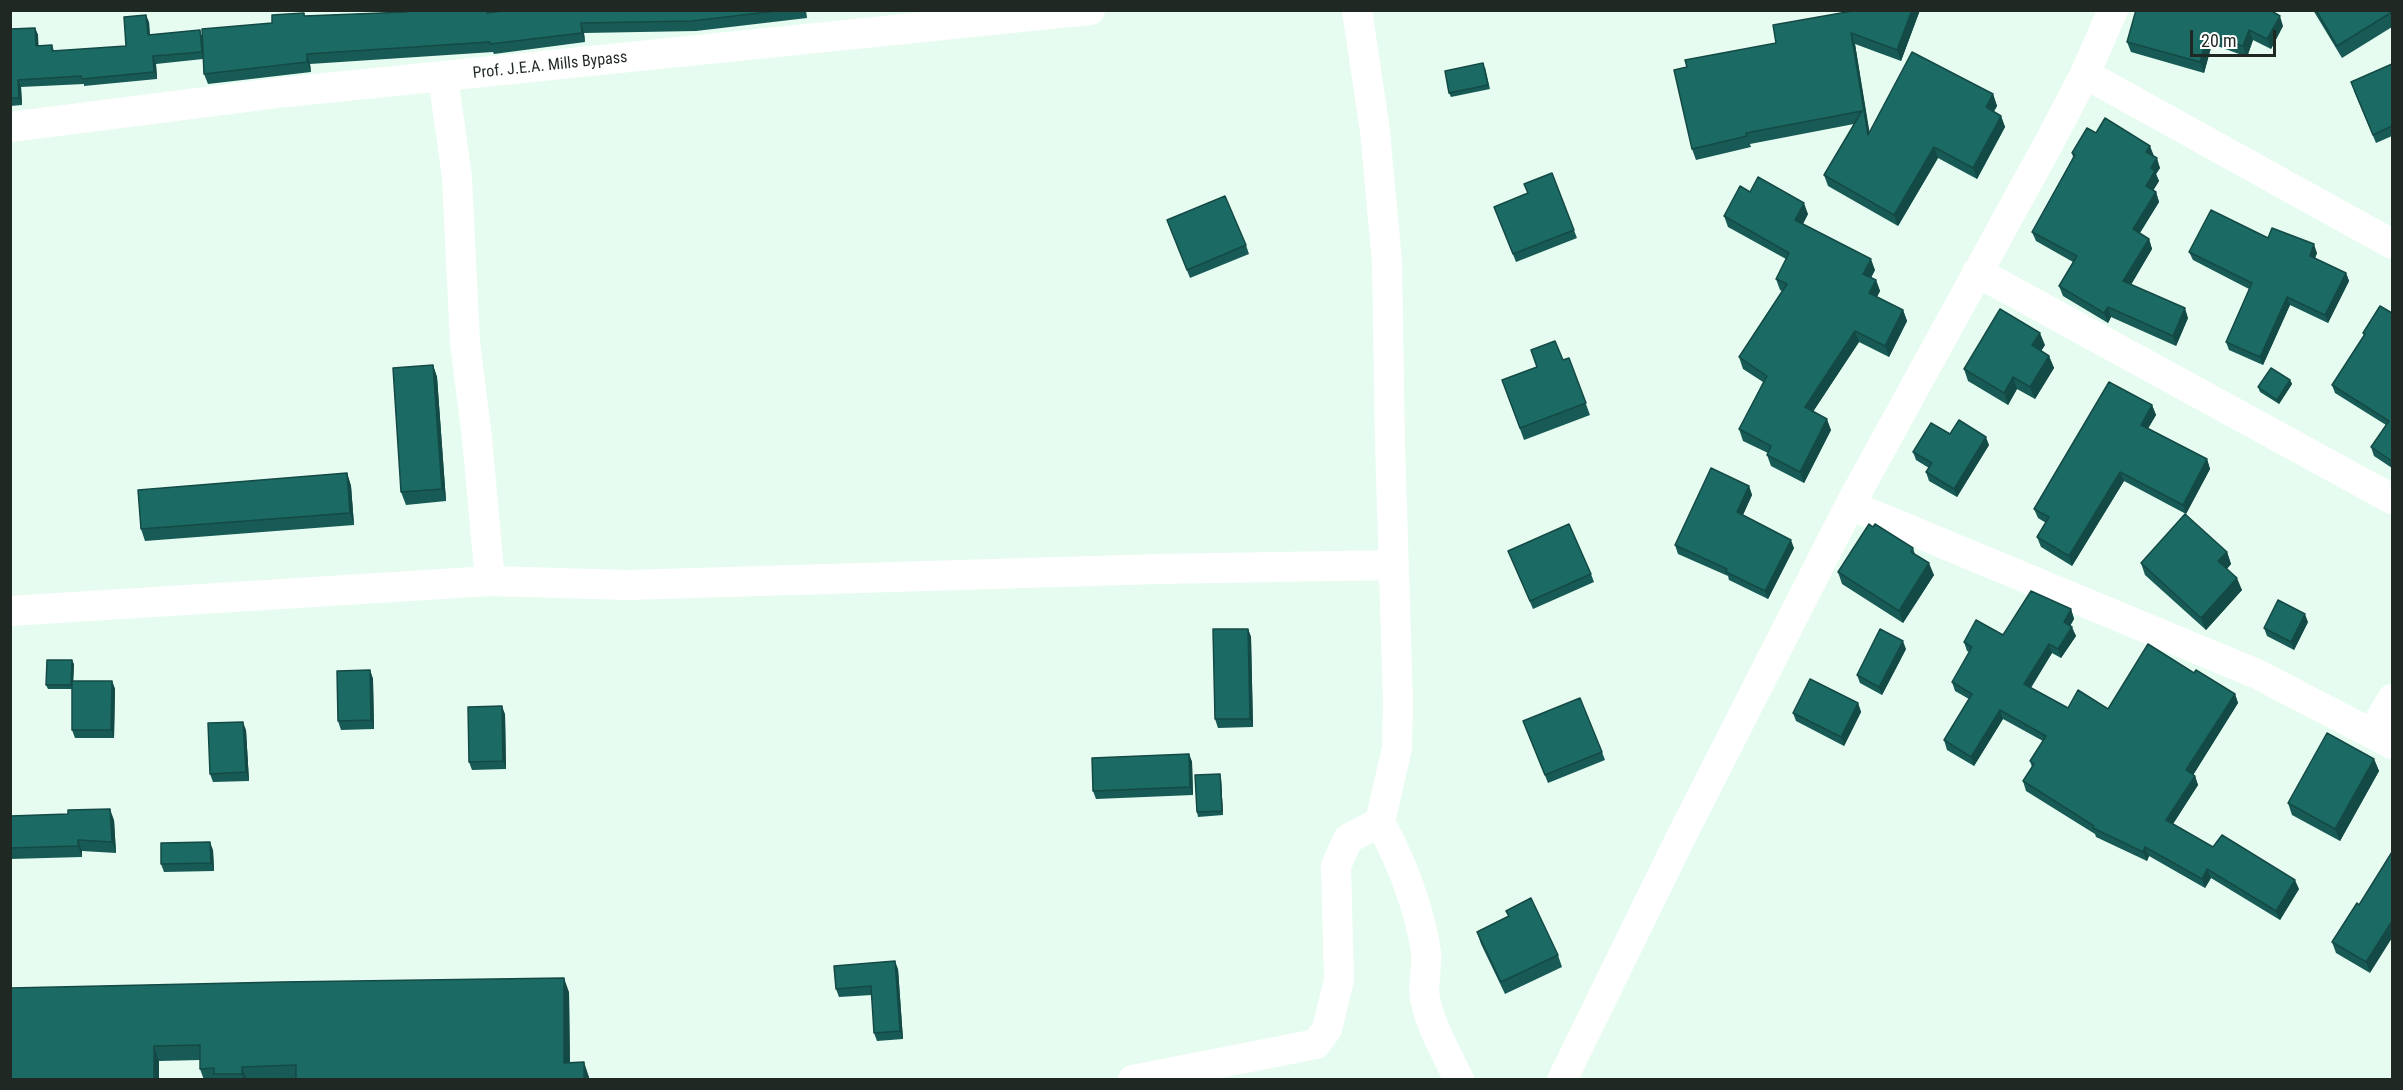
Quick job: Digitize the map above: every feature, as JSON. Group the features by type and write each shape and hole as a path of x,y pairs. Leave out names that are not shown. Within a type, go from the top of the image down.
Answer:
{"street":[{"name":"Prof. J.E.A. Mills Bypass","path":"10,127 277,93 1090,10"},
{"path":"1357,10 1375,131 1387,262 1398,703 1397,748 1380,822 1395,850 1414,898 1426,955 1425,997 1440,1041 1459,1080"},
{"path":"1562,1080 1674,851 1850,505 2085,74 2113,10"},
{"path":"2085,74 2392,244"},
{"path":"443,77 457,177 465,343 477,438 490,581"},
{"path":"1977,272 2392,499"},
{"path":"1850,505 2257,674 2383,738 2392,699"},
{"path":"10,611 490,581 628,585 1394,564"},
{"path":"1133,1080 1316,1044 1327,1029 1339,980 1336,866 1348,839 1380,822"}],"building":[{"path":"406,10 487,10 487,13 511,10 785,10 692,21 581,23 582,33 490,44 490,42 307,54 307,62 204,74 202,29 272,23 272,15 407,12"},
{"path":"1858,10 1912,10 1897,50 1851,33 1868,135 1912,52 1993,94 1986,107 2001,116 1973,168 1934,147 1894,215 1824,175 1862,111 1746,133 1747,136 1692,149 1674,70 1687,67 1685,60 1776,43 1773,25"},
{"path":"2136,10 2270,10 2280,16 2267,39 2249,30 2243,46 2208,34 2200,62 2127,42"},
{"path":"2316,10 2392,10 2392,12 2337,46"},
{"path":"146,15 148,35 200,30 202,52 153,56 154,72 82,79 81,76 18,80 19,98 10,98 10,29 35,28 36,46 52,45 52,51 126,46 124,17"},
{"path":"1483,63 1488,85 1449,93 1445,71"},
{"path":"2392,64 2392,126 2373,135 2351,82"},
{"path":"2105,118 2150,146 2146,152 2157,158 2151,168 2155,171 2146,186 2156,192 2133,229 2149,239 2123,281 2185,308 2173,336 2108,307 2104,313 2059,286 2077,256 2032,232 2075,155 2072,153 2087,128 2096,133"},
{"path":"1552,173 1574,230 1513,254 1494,207 1528,193 1524,184"},
{"path":"1758,177 1804,203 1795,220 1871,259 1863,274 1876,280 1869,293 1903,310 1885,346 1855,331 1805,407 1827,419 1800,472 1767,455 1771,446 1739,429 1767,376 1739,357 1787,284 1776,279 1789,253 1724,216 1740,186 1750,192"},
{"path":"1225,196 1246,245 1187,270 1167,220"},
{"path":"2211,210 2268,238 2272,228 2314,244 2310,256 2346,273 2325,315 2287,297 2260,357 2226,342 2252,283 2189,252"},
{"path":"2380,306 2392,313 2392,461 2371,447 2389,421 2332,385"},
{"path":"2000,309 2040,333 2032,345 2049,356 2030,387 2013,377 2004,393 1964,369"},
{"path":"1555,341 1563,360 1569,358 1586,403 1520,428 1502,380 1537,367 1531,350"},
{"path":"433,365 442,489 401,492 393,368"},
{"path":"2271,368 2290,380 2277,400 2258,387"},
{"path":"2109,382 2152,405 2141,425 2207,459 2183,505 2120,472 2069,556 2037,537 2049,517 2034,509"},
{"path":"1959,420 1986,437 1954,489 1926,472 1932,463 1913,452 1931,423 1950,434"},
{"path":"1711,468 1749,486 1737,512 1791,540 1765,591 1726,572 1727,569 1675,545"},
{"path":"347,473 350,513 141,529 138,490"},
{"path":"2185,514 2227,552 2218,561 2237,578 2201,618 2141,563"},
{"path":"1569,524 1591,574 1530,601 1508,551"},
{"path":"1869,524 1873,527 1875,524 1913,548 1911,552 1929,563 1899,611 1838,572"},
{"path":"2031,591 2071,609 2064,622 2072,627 2058,649 2049,644 2024,684 2068,708 2078,690 2108,709 2148,644 2194,673 2196,670 2235,694 2186,770 2195,776 2166,820 2213,847 2222,835 2295,880 2276,911 2207,869 2202,879 2145,847 2143,852 2093,828 2094,826 2023,781 2034,764 2030,761 2046,736 2000,710 1971,757 1944,740 1972,694 1952,682 1972,647 1964,642 1976,620 2003,635"},
{"path":"2278,600 2305,614 2291,642 2264,628"},
{"path":"1213,629 1248,629 1250,719 1215,719"},
{"path":"1880,629 1903,641 1879,687 1857,675"},
{"path":"47,660 72,660 71,685 46,685"},
{"path":"370,670 371,720 338,721 337,671"},
{"path":"1810,679 1858,703 1841,737 1793,713"},
{"path":"72,681 112,681 111,730 72,730"},
{"path":"1580,698 1602,752 1545,775 1523,721"},
{"path":"502,706 503,761 469,762 468,707"},
{"path":"243,722 246,772 210,774 208,723"},
{"path":"2327,733 2374,759 2335,829 2288,803"},
{"path":"1189,754 1190,787 1093,791 1092,758"},
{"path":"1220,774 1222,811 1197,812 1195,775"},
{"path":"110,809 112,842 78,840 78,846 10,848 10,816 68,814 68,810"},
{"path":"210,842 211,863 161,864 161,843"},
{"path":"2392,852 2392,921 2366,962 2332,942 2357,903 2359,905"},
{"path":"1531,898 1558,955 1501,982 1477,932 1509,916 1506,911"},
{"path":"895,961 900,1031 874,1033 871,986 836,989 834,966"},
{"path":"564,978 564,1063 584,1062 584,1080 296,1080 296,1065 242,1067 242,1074 214,1074 214,1068 200,1069 200,1045 154,1046 154,1080 10,1080 10,988"}]}
